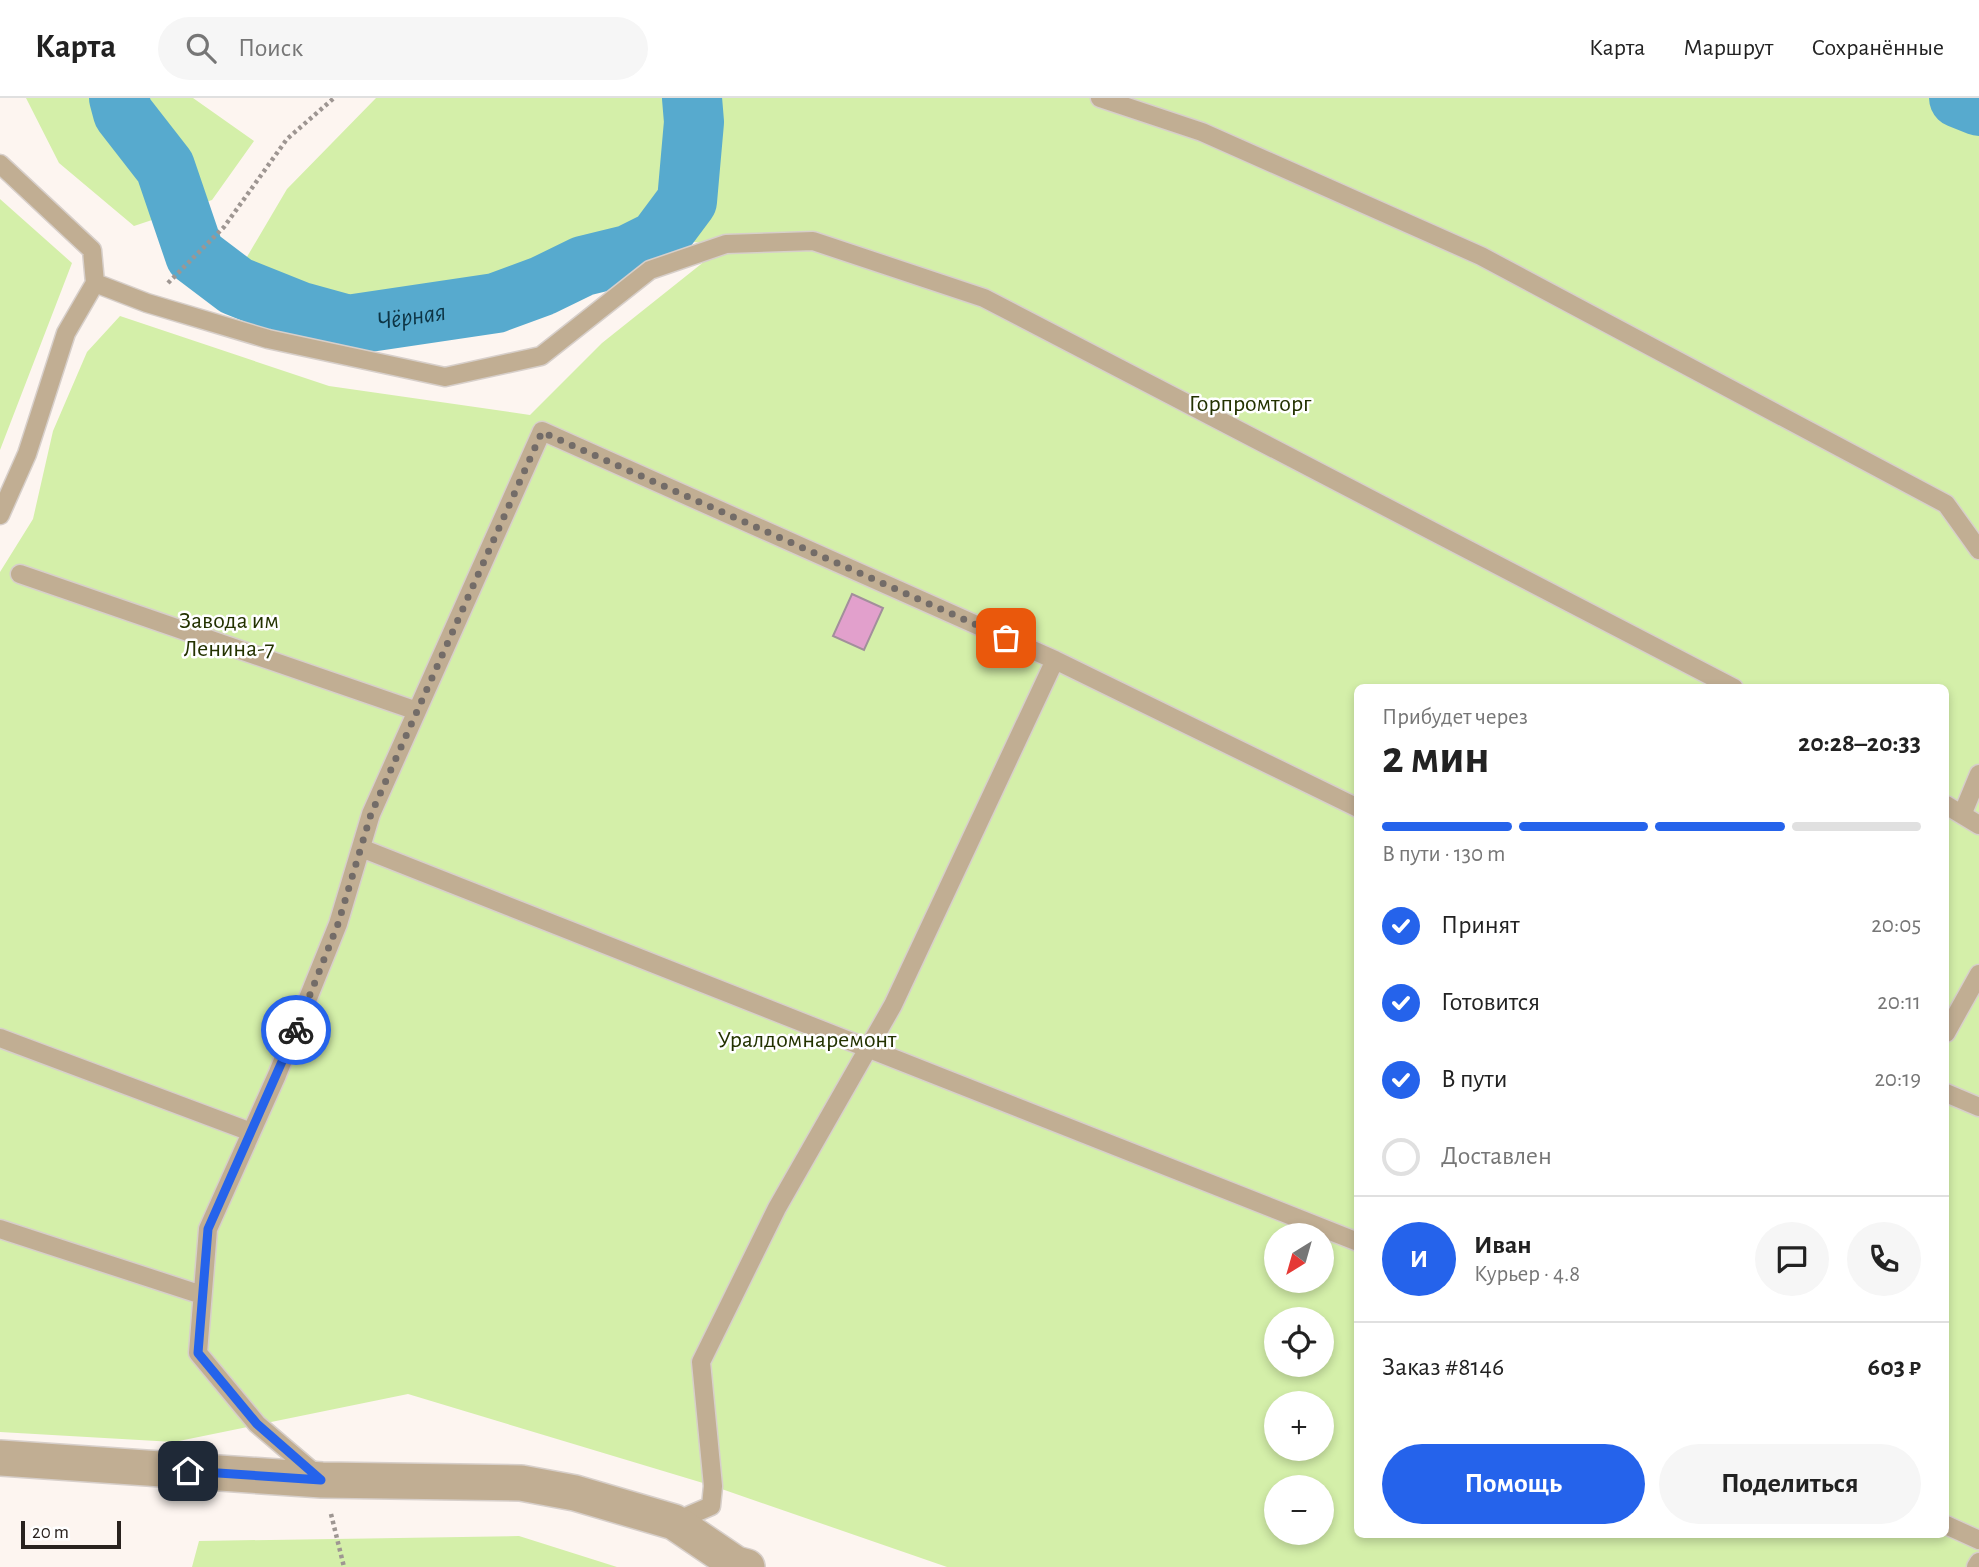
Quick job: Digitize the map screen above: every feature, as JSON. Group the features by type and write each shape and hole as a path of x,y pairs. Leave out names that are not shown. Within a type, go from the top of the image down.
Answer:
{"street":[{"path":"0,1458 321,1480 521,1483 575,1493 674,1522 736,1564 747,1567"}],"lane":[{"path":"1100,98 1202,132 1481,256 1946,504 1979,550"},
{"path":"0,164 92,250 95,283 66,333 27,454 0,515"},
{"path":"95,283 147,303 268,339 445,377 541,356 650,270 726,244 813,241 984,298 1726,684"},
{"path":"321,1480 257,1424 198,1353 208,1229 278,1075 338,924 371,814 542,432 1055,660 1354,806"},
{"path":"20,574 417,711"},
{"path":"674,1522 711,1506 713,1486 701,1362 778,1208 892,1005 1055,660"},
{"path":"1962,815 1979,774"},
{"path":"1949,807 1979,825"},
{"path":"360,848 1354,1240"},
{"path":"1949,1028 1979,974"},
{"path":"0,1038 251,1132"},
{"path":"1949,1094 1979,1107"},
{"path":"0,1229 202,1295"},
{"path":"1949,1526 1979,1540"},
{"path":"1976,1567 1979,1562"}],"path":[{"path":"147,303 224,227 287,139 334,98"},
{"path":"321,1480 344,1567"}],"green space":[{"path":"26,98 193,98 254,141 212,200 134,226 59,163"},
{"path":"376,98 1979,98 1979,1567 947,1567 713,1486 408,1394 174,1442 0,1432 0,572 33,519 53,431 87,352 120,316 329,386 530,415 602,343 725,245 628,236 544,278 444,314 349,305 231,284 287,189"},
{"path":"0,199 72,263 0,450"},
{"path":"519,1536 617,1567 192,1567 199,1541"}],"building":[{"path":"852,594 883,608 864,650 833,636"}],"waterway":[{"name":"Чёрная","path":"119,98 123,113 165,167 195,255 236,286 301,312 348,325 496,303 542,286 583,266 628,255 658,240 687,201 694,122 692,98"},
{"name":"Чёрная","path":"1959,98 1979,106"}],"way so far":[{"path":"296,1030 338,924 371,814 542,432 1006,638"}],"route":[{"path":"188,1471 321,1480 257,1424 198,1353 208,1229 296,1030"}],"park label":[{"name":"Горпромторг","path":"1250,403"},
{"name":"Завода им Ленина-7","path":"229,634"},
{"name":"Уралдомнаремонт","path":"807,1039"}]}
